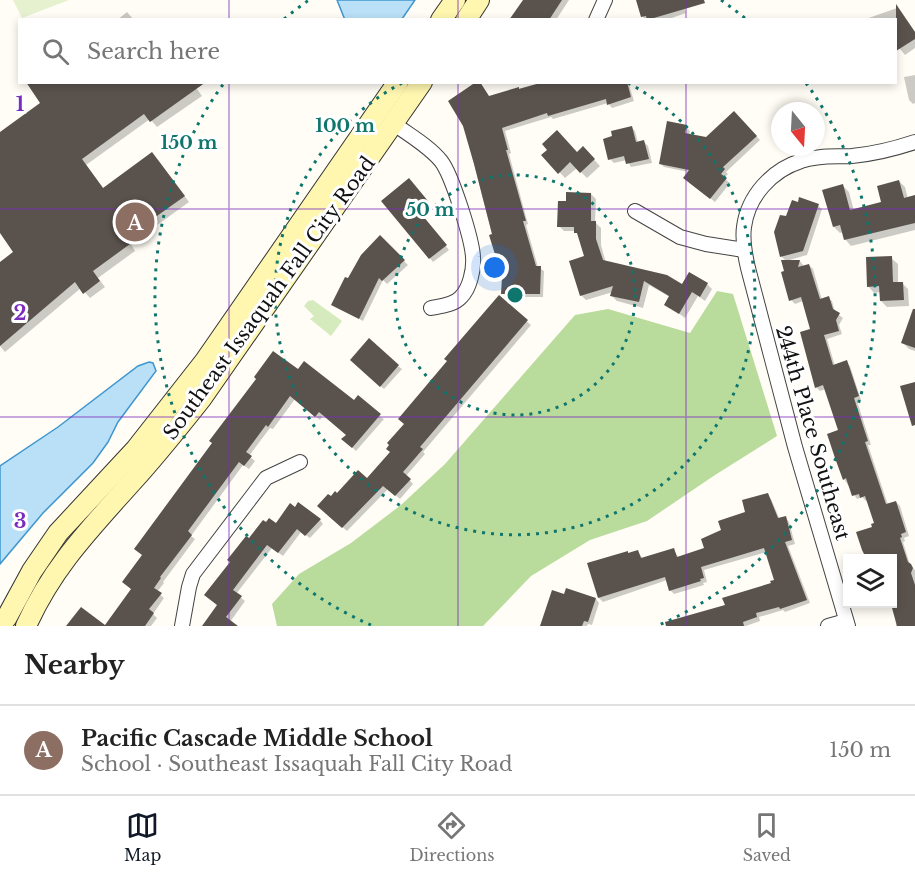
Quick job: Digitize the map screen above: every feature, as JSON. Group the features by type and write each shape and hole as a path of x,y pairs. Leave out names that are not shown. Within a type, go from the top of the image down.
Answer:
{"street":[{"path":"442,18 455,0"},
{"path":"467,18 479,0"},
{"path":"597,18 605,0"},
{"name":"Southeast Issaquah Fall City Road","path":"0,626 53,540 136,449 205,361 397,84"},
{"name":"Southeast Issaquah Fall City Road","path":"27,626 51,580 76,544 167,442 201,399 421,84"},
{"path":"393,123 443,163 456,191 473,254 471,275 462,296 451,304 431,308"},
{"name":"244th Place Southeast","path":"847,623 795,447 744,250 744,228 748,209 763,187 783,168 802,160 891,150 915,142"},
{"path":"635,212 680,237 744,250"},
{"path":"182,626 193,574 266,478 300,462"},
{"path":"828,626 847,623"}],"green space":[{"path":"13,0 69,0 22,18"},
{"path":"717,291 733,294 777,436 647,521 590,540 531,576 483,626 277,626 272,604 299,574 351,543 401,505 445,464 575,315 608,309 690,333"},
{"path":"313,300 342,321 331,336 310,319 314,316 304,306 308,301"}],"water":[{"path":"337,0 415,0 403,18 344,18"},
{"path":"153,363 156,371 118,422 108,442 93,463 43,513 0,564 0,466 58,427 138,366"}],"building":[{"path":"523,0 562,0 550,18 510,18"},
{"path":"636,0 704,0 705,3 654,18 641,17"},
{"path":"896,4 915,32 915,39 897,50 897,18"},
{"path":"27,84 203,84 150,122 144,114 82,159 103,188 152,152 185,196 126,238 130,244 93,271 100,281 83,294 75,282 0,346 0,262 13,252 0,233 0,132 40,103"},
{"path":"473,84 481,84 489,96 537,84 628,84 631,97 607,105 606,99 548,116 547,113 502,128 526,221 523,221 536,266 541,266 540,294 501,294 502,277 489,235 492,234 474,164 463,126 448,101"},
{"path":"734,111 757,136 723,167 725,169 721,174 727,178 710,199 683,178 689,170 659,164 667,121 687,125 685,133 706,137"},
{"path":"632,126 636,142 644,140 649,159 626,164 624,156 608,160 603,139 612,136 611,131"},
{"path":"557,130 577,152 583,146 595,159 580,173 570,162 558,174 541,155 547,150 542,144"},
{"path":"409,178 428,201 418,210 447,245 429,259 381,201"},
{"path":"899,180 904,198 915,195 915,223 844,240 840,225 833,227 822,190 843,184 850,210 881,202 877,186"},
{"path":"566,192 591,193 591,221 596,221 596,239 603,260 667,275 682,284 689,272 708,283 700,297 692,292 679,314 664,305 669,296 644,281 639,302 610,296 613,286 580,296 569,261 584,256 577,233 574,233 574,227 557,227 558,201 566,201"},
{"path":"799,197 819,204 803,251 780,257 774,232 780,215 786,216 792,200 798,202"},
{"path":"380,235 405,260 382,281 379,278 359,319 331,305 345,277 348,278 361,255"},
{"path":"892,256 893,282 903,282 904,300 880,301 879,286 867,287 866,257"},
{"path":"781,260 800,260 798,267 809,264 820,299 829,296 833,309 840,313 836,320 839,331 824,335 833,365 847,360 859,396 854,398 868,441 865,442 886,504 896,501 906,532 901,534 900,538 908,562 913,568 911,573 915,585 915,626 897,626 892,608 897,608 897,554 864,554 862,550 856,532 872,527 871,524 874,523 865,496 860,498 859,494 852,496 846,478 843,480 835,458 827,434 838,430 823,385 815,388 800,332 810,329 801,297 789,301 781,272 784,271"},
{"path":"499,295 528,320 420,447 423,449 403,472 411,479 395,496 383,486 342,528 317,506 328,494 331,496 335,491 337,493 358,470 367,478 390,452 386,449 389,445 387,443 404,424 398,419 447,361 444,359"},
{"path":"913,309 915,309 915,348 901,343"},
{"path":"369,338 399,365 380,387 350,360"},
{"path":"273,351 298,369 304,361 354,400 358,395 381,414 352,448 341,439 346,435 319,412 315,417 290,396 268,427 266,425 246,452 252,456 244,466 239,462 188,531 192,535 154,588 162,593 149,609 154,613 145,626 66,626 81,607 105,625 131,589 122,582 142,555 134,549 212,443 209,441 256,379 254,377"},
{"path":"915,382 915,425 912,426 900,386"},
{"path":"768,493 778,518 786,516 792,540 785,542 807,600 780,609 779,607 756,613 757,617 743,622 744,626 666,626 665,622 725,605 722,598 771,583 770,581 774,580 764,548 701,567 704,578 700,579 701,581 669,591 665,577 598,598 587,563 628,551 628,553 638,550 641,558 674,548 677,557 704,548 701,539 721,530 718,521 745,512 742,500"},
{"path":"298,502 321,519 305,536 297,529 278,553 267,545 233,590 242,596 226,617 238,626 202,626 217,605 204,595 230,562 227,560 246,536 249,538 263,520 266,522 269,518 276,523 290,503 295,507"},
{"path":"566,588 596,598 588,622 584,621 582,626 540,626 552,590 564,594"}],"place":[{"name":"Pacific Cascade Middle School","path":"135,222"}]}
